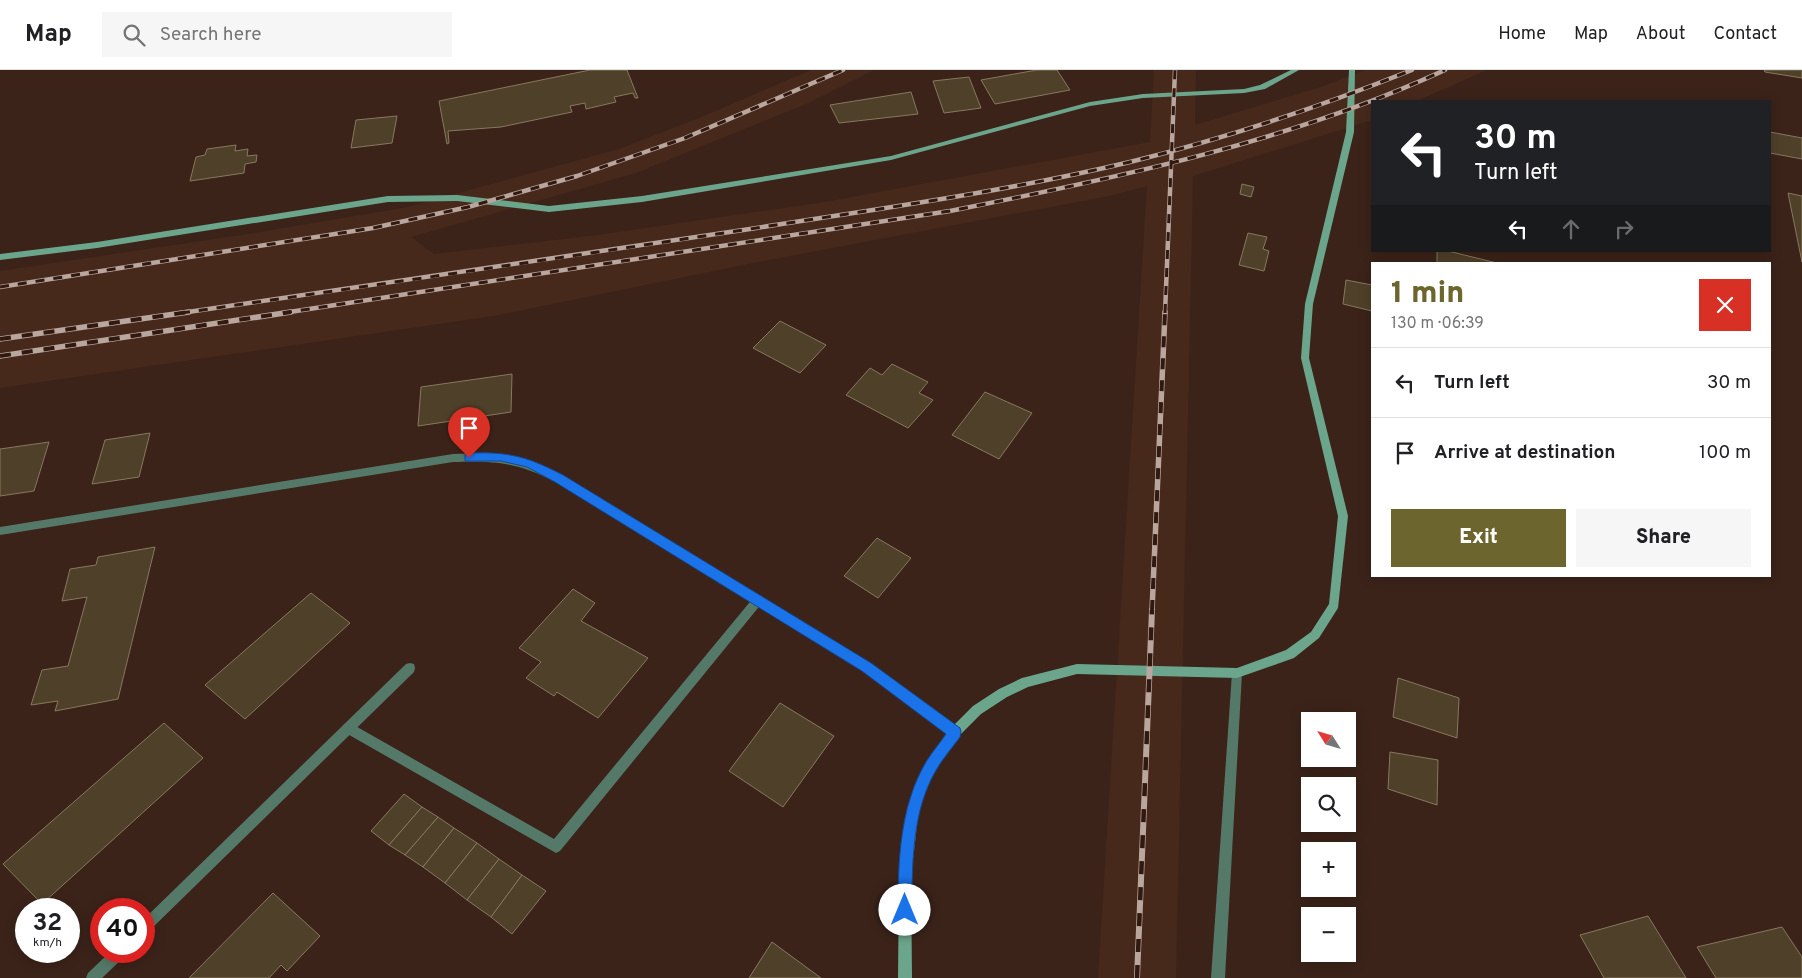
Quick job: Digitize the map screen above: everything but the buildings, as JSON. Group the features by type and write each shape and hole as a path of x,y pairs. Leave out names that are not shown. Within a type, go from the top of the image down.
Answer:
{"main road":[{"path":"0,257 97,245 388,199 457,198 549,209 642,199 891,158 1090,104 1143,96 1244,91 1262,87 1296,70"},
{"path":"905,978 905,876 913,808 930,768 955,732 977,710 1003,693 1026,682 1078,669 1237,673 1290,654 1315,636 1334,605 1343,516 1305,358 1309,304 1350,132 1352,70"}],"street":[{"path":"0,531 453,458 501,457 529,463 559,479 866,667 955,732"},
{"path":"348,728 556,847 758,600"},
{"path":"155,917 410,668"},
{"path":"1218,978 1237,673"},
{"path":"93,978 108,963"}],"shaded area":[{"path":"811,70 874,70 806,104 636,173 411,237 434,254 598,235 825,202 1150,142 1154,70 1196,70 1195,125 1324,86 1365,70 1487,70 1419,100 1371,100 1371,120 1193,176 1176,978 1098,978 1147,186 1109,196 763,261 493,316 0,388 0,271 248,234 408,207 619,149 699,118"}],"railway":[{"path":"0,287 373,228 468,207 577,176 685,138 843,70"},
{"path":"1172,151 1175,70"},
{"path":"1172,151 1308,109 1412,70"},
{"path":"1373,100 1445,70"},
{"path":"1171,163 1264,138 1371,101"},
{"path":"181,313 465,272 940,199 1083,173 1172,151"},
{"path":"1171,163 1172,151"},
{"path":"283,313 950,211 1171,163"},
{"path":"1165,313 1171,163"},
{"path":"0,339 189,312"},
{"path":"0,356 291,312"},
{"path":"1152,611 1165,312"},
{"path":"1137,978 1152,610"}],"route":[{"path":"469,458 501,457 529,463 559,479 866,667 955,732 930,768 913,808 905,876 905,910"}]}
